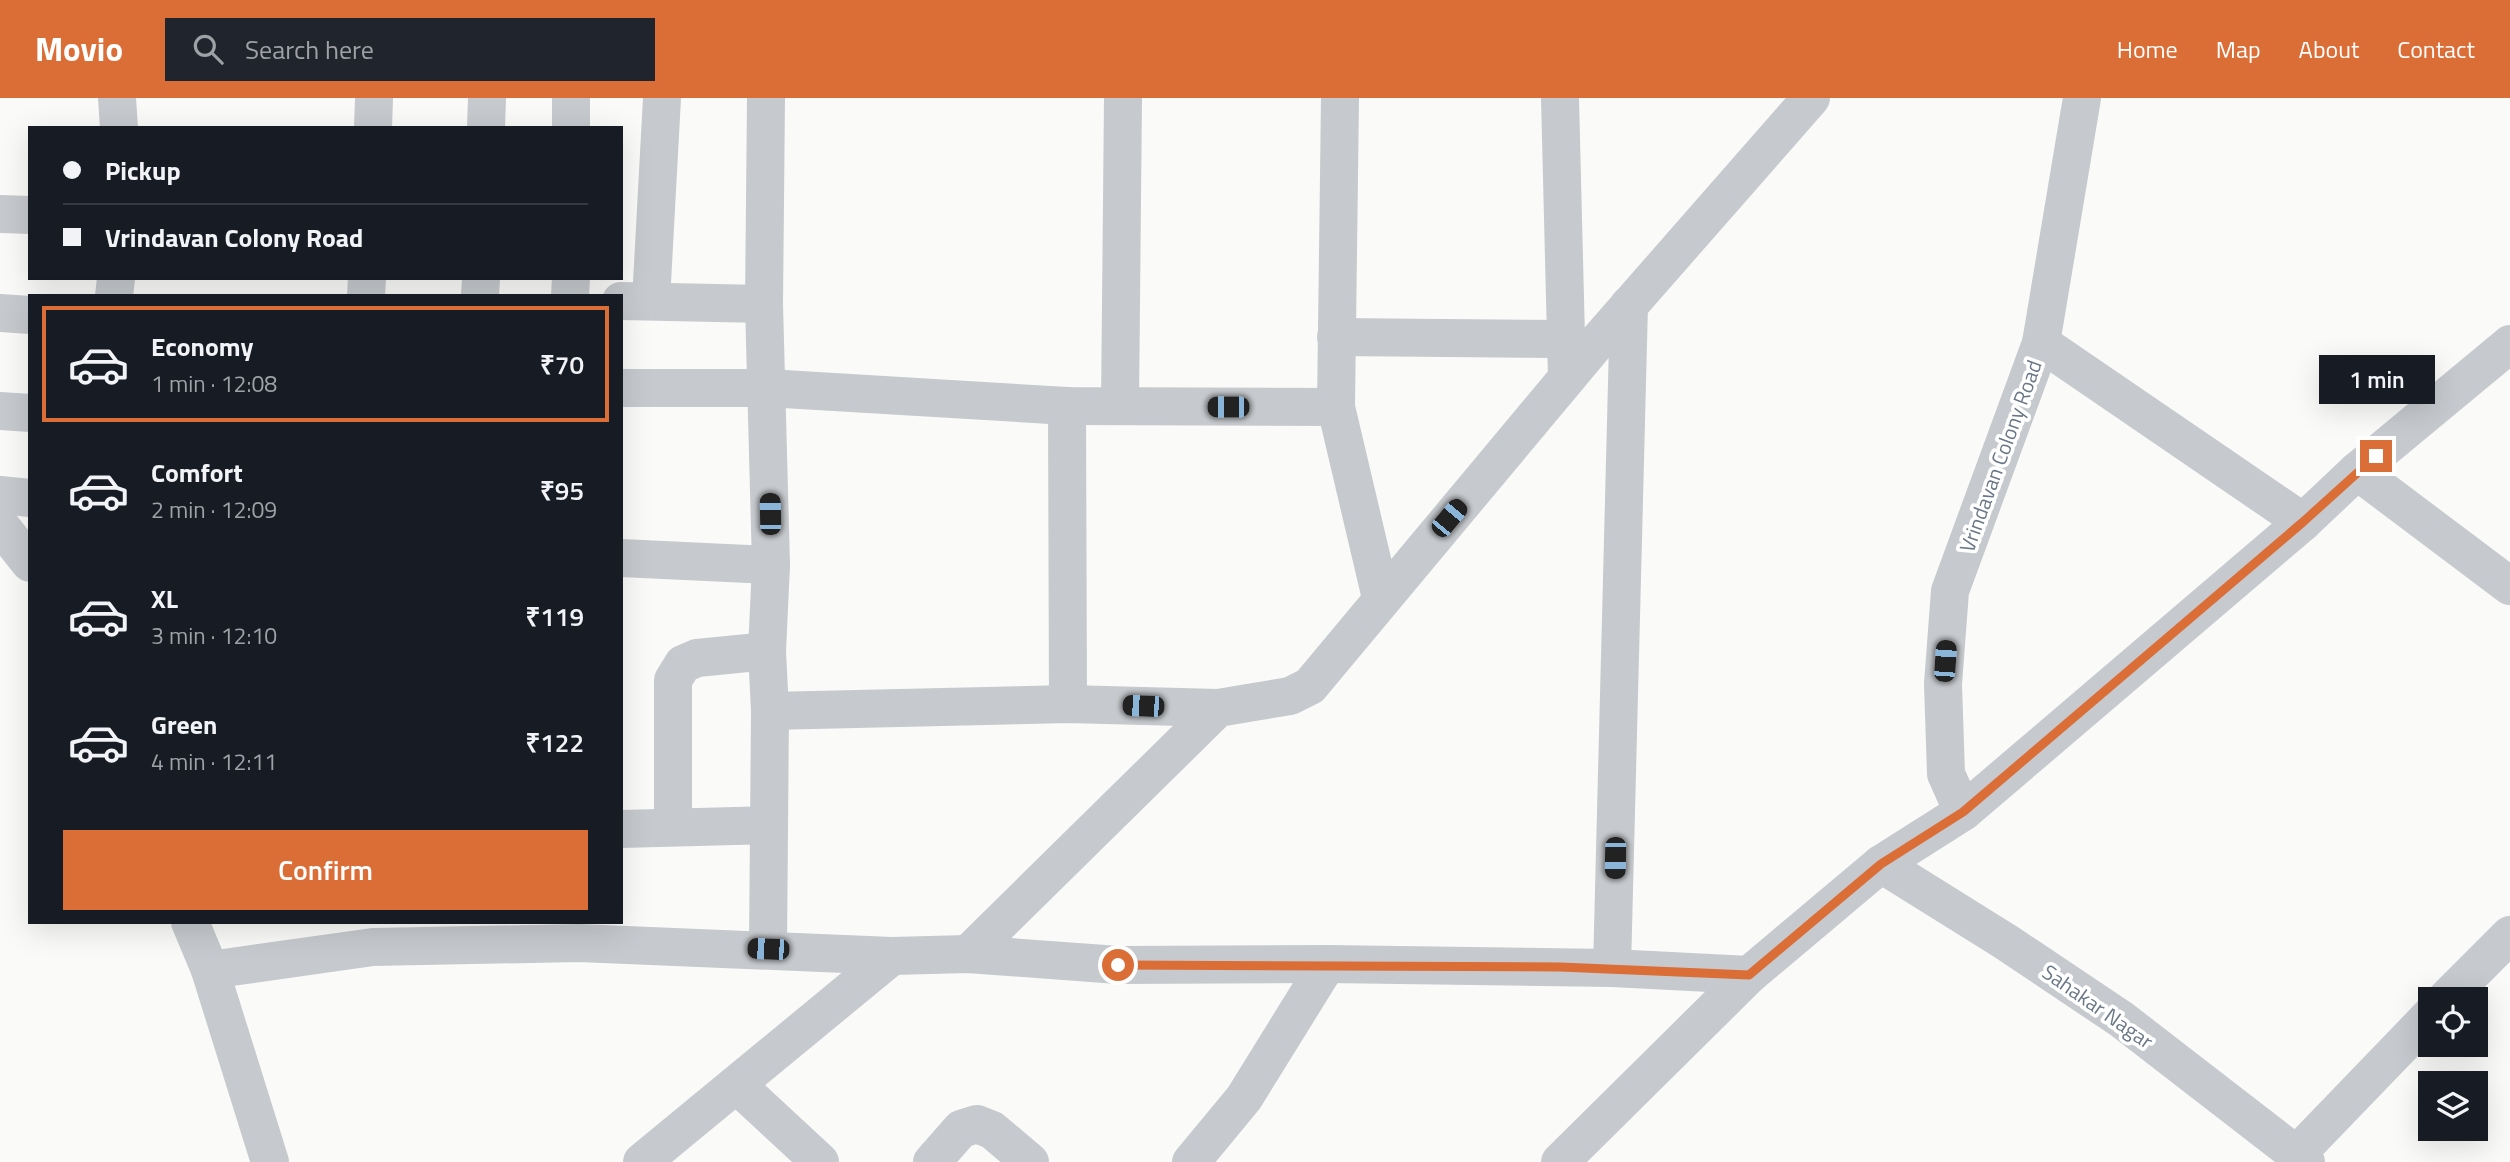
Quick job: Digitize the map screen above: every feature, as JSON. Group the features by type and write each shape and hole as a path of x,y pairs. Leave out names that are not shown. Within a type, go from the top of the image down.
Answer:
{"street":[{"path":"117,98 119,126"},
{"path":"373,126 374,98"},
{"path":"486,126 487,98"},
{"path":"571,98 571,126"},
{"path":"662,98 636,301 764,304"},
{"path":"766,98 764,304 771,565 767,651 770,711 768,949"},
{"path":"1120,406 1123,98"},
{"path":"1340,98 1336,407 1381,598"},
{"path":"1560,98 1567,378"},
{"path":"770,711 1068,704 1218,708 1290,696 1310,686 1629,305 1811,98"},
{"name":"Vrindavan Colony Road","path":"1963,812 1946,774 1943,684 1950,591 2041,343 2082,98"},
{"path":"0,214 28,215"},
{"path":"1612,968 1629,305"},
{"path":"0,313 28,315"},
{"path":"1336,337 1566,339"},
{"path":"2041,343 2303,522"},
{"path":"1560,1162 1749,975 1881,864 1963,812 2303,522 2357,471 2510,344"},
{"path":"623,388 767,388 1067,406 1336,407"},
{"path":"1067,406 1068,704"},
{"path":"0,411 28,413"},
{"path":"2357,471 2510,586"},
{"path":"0,495 28,498"},
{"path":"0,525 28,561"},
{"path":"623,558 771,565"},
{"path":"673,827 674,680 683,664 697,658 767,651"},
{"path":"968,954 1218,708"},
{"path":"623,829 769,825"},
{"name":"Sahakar Nagar","path":"1881,864 2006,942 2121,1019 2301,1158"},
{"path":"191,924 210,970 270,1162"},
{"path":"210,970 372,935 580,932 768,949 892,956 968,954 1118,965 1327,964 1612,968 1749,975"},
{"path":"2458,987 2510,934"},
{"path":"642,1162 738,1086 892,956"},
{"path":"1191,1162 1244,1098 1327,964"},
{"path":"2301,1158 2418,1030"},
{"path":"738,1086 820,1162"},
{"path":"932,1162 961,1129 977,1124 992,1130 1030,1162"}],"route":[{"path":"1118,965 1560,967 1749,975 1881,864 1963,812 2303,522 2376,456"}]}
